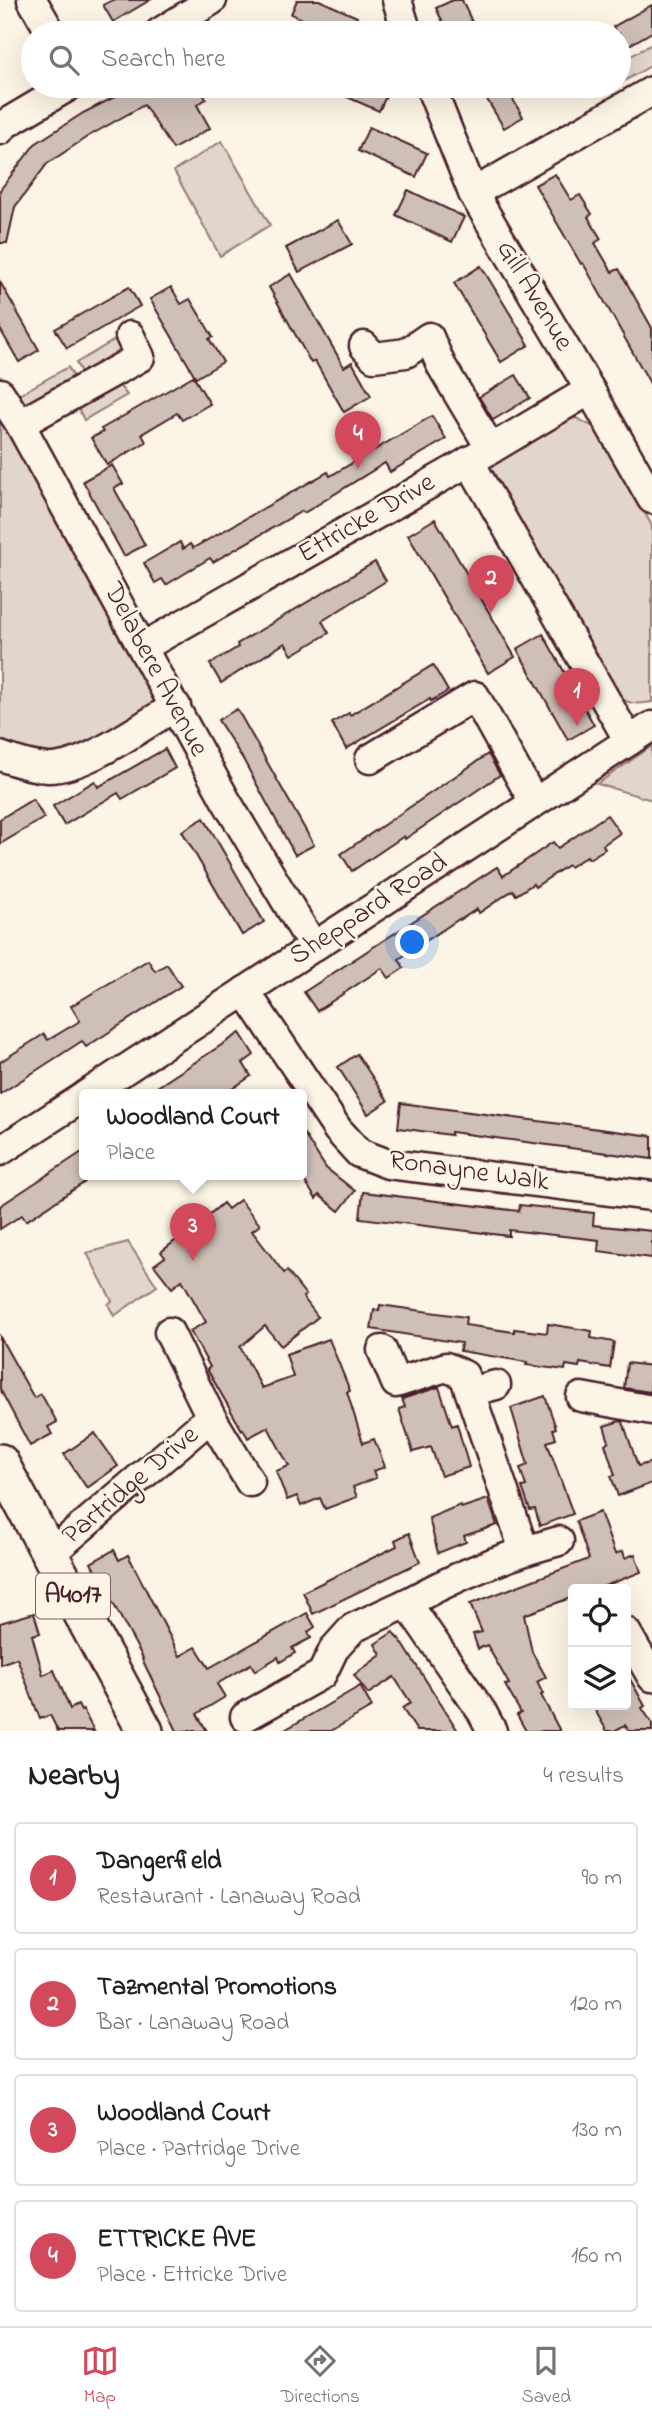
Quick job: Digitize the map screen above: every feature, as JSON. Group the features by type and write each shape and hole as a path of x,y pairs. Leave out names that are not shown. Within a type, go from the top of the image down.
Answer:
{"main road":[{"name":"A4017","path":"0,1461 145,1731"}],"street":[{"path":"32,0 44,21"},
{"path":"178,21 212,0"},
{"path":"397,0 403,21"},
{"path":"472,192 652,91"},
{"path":"0,130 5,124 49,98"},
{"name":"Gill Avenue","path":"435,98 472,192 652,499"},
{"path":"364,346 374,357 406,352 429,337 480,455 640,734"},
{"path":"20,424 141,355"},
{"name":"Ettricke Drive","path":"143,646 590,390"},
{"name":"Delabere Avenue","path":"0,393 20,424 225,799 313,946"},
{"path":"370,759 475,696 534,802"},
{"path":"0,757 23,765 51,768 75,764 176,706"},
{"name":"Sheppard Road","path":"94,1089 640,734"},
{"name":"Ronayne Walk","path":"245,991 338,1130 359,1153 388,1164 652,1196"},
{"name":"Sheppard Road","path":"0,1151 79,1099"},
{"name":"Partridge Drive","path":"169,1332 211,1417 250,1482"},
{"path":"382,1350 396,1383 446,1367 464,1375 483,1389 524,1550"},
{"path":"581,1396 652,1410"},
{"name":"Partridge Drive","path":"50,1554 211,1417"},
{"path":"255,1704 321,1674 338,1643 353,1628 449,1580 524,1550 559,1541"},
{"path":"407,1602 492,1731"},
{"path":"631,1641 652,1677"}],"shaded area":[{"path":"652,44 652,65 631,77 631,56"},
{"path":"222,141 270,225 220,256 174,171"},
{"path":"123,335 129,346 85,379 76,363"},
{"path":"68,367 76,381 32,407 22,405 17,396"},
{"path":"118,384 127,395 84,420 75,402"},
{"path":"0,408 158,694 156,705 72,755 46,760 0,746"},
{"path":"576,418 594,427 604,439 652,526 652,702 632,703 615,694 487,469 496,454 562,420"},
{"path":"652,746 652,800 597,784"},
{"path":"128,1242 157,1286 114,1316 108,1304 112,1301 87,1253"}],"building":[{"path":"113,0 150,0 115,21 103,5"},
{"path":"297,0 319,0 357,17 355,21 307,21 291,14"},
{"path":"453,0 462,0 472,21 442,21 436,8"},
{"path":"652,5 652,32 631,44 631,21 624,21"},
{"path":"112,98 205,98 197,105 210,128 173,149 144,105 87,137 47,164 15,207 7,243 0,243 0,190 35,144 83,113"},
{"path":"349,98 385,98 379,111"},
{"path":"486,98 512,98 523,117 504,128"},
{"path":"369,127 427,153 416,177 358,151"},
{"path":"555,174 571,200 580,195 592,214 588,217 601,239 595,243 612,272 619,269 652,328 652,387 583,263 581,264 535,185"},
{"path":"408,190 464,217 452,242 396,215"},
{"path":"338,220 352,244 299,272 286,248"},
{"path":"481,266 529,345 501,362 454,283"},
{"path":"291,274 344,367 352,362 371,396 344,412 315,361 311,363 269,287"},
{"path":"0,282 39,350 19,362 0,329"},
{"path":"129,287 140,306 67,348 55,329"},
{"path":"171,287 181,304 190,299 213,337 209,339 223,362 196,378 150,299"},
{"path":"516,375 530,398 493,420 479,397"},
{"path":"193,376 210,404 182,420 177,413 142,434 146,442 107,465 91,438 103,432 101,429"},
{"path":"432,416 446,439 390,472 385,463 304,513 302,511 213,562 210,558 166,585 162,579 155,583 144,563 180,542 183,549 190,544 193,548 328,472 330,476"},
{"path":"112,465 123,484 114,488 145,545 124,556 83,481"},
{"path":"435,519 515,657 488,673 408,535"},
{"path":"375,562 386,581 322,621 329,633 292,655 285,643 221,683 210,664 238,647 237,644"},
{"path":"543,634 594,725 568,740 517,649"},
{"path":"433,665 448,691 346,749 332,723"},
{"path":"237,709 314,845 295,855 243,759 218,720"},
{"path":"165,749 175,768 122,799 118,793 64,825 53,806 95,781 98,787"},
{"path":"488,754 500,775 352,871 341,854"},
{"path":"33,799 44,818 0,844 0,819"},
{"path":"607,815 620,833 603,845 605,849 589,859 587,856 570,867 568,865 535,887 533,884 516,895 513,890 479,913 477,909 459,919 399,959 404,968 389,978 382,968 317,1011 304,992 497,867 503,876 553,842 558,848"},
{"path":"204,818 264,922 242,935 182,831"},
{"path":"148,960 155,971 167,964 181,986 86,1047 82,1041 0,1094 0,1062 44,1034 48,1040 80,1021 71,1006"},
{"path":"240,1033 254,1055 243,1063 251,1076 232,1089 154,1089"},
{"path":"357,1054 388,1101 368,1114 338,1067"},
{"path":"401,1103 652,1136 652,1159 451,1132 451,1135 398,1128"},
{"path":"307,1139 326,1168 355,1191 339,1211 319,1195 316,1199 304,1180 307,1180"},
{"path":"79,1154 79,1180 85,1182 26,1221 22,1215 0,1229 0,1206"},
{"path":"363,1192 519,1211 520,1205 594,1213 593,1225 652,1231 652,1258 598,1251 599,1240 509,1230 509,1236 360,1218"},
{"path":"240,1200 260,1225 252,1231 284,1273 287,1271 306,1295 303,1297 318,1317 281,1346 265,1326 240,1347 262,1388 293,1377 286,1354 329,1339 350,1391 347,1392 363,1443 374,1439 385,1467 373,1471 376,1478 353,1487 357,1497 325,1509 320,1498 301,1506 297,1496 287,1500 276,1471 289,1466 268,1427 248,1438 242,1430 207,1369 210,1367 190,1331 206,1322 182,1280 172,1288 154,1265 165,1257 161,1252 180,1237 172,1227 196,1207 205,1218 223,1203 228,1209"},
{"path":"380,1305 466,1317 465,1325 514,1332 514,1329 547,1333 548,1324 592,1331 591,1338 614,1342 610,1368 580,1363 579,1367 566,1365 565,1370 526,1365 527,1362 460,1351 461,1343 371,1329 374,1310 379,1311"},
{"path":"0,1337 34,1398 41,1394 57,1422 48,1427 52,1434 30,1446 0,1389"},
{"path":"627,1363 652,1366 650,1392 624,1388"},
{"path":"439,1387 452,1426 457,1424 469,1467 441,1476 431,1447 413,1452 399,1409 405,1407 402,1399"},
{"path":"545,1396 556,1428 553,1429 556,1439 547,1442 573,1514 540,1526 535,1509 530,1510 522,1487 526,1486 520,1468 528,1465 511,1408"},
{"path":"623,1422 638,1466 652,1462 652,1483 618,1496 611,1476 615,1475 605,1444 609,1442 604,1426"},
{"path":"95,1433 118,1466 87,1488 64,1454"},
{"path":"488,1499 497,1525 464,1536 466,1542 438,1553 429,1518 460,1505 461,1508"},
{"path":"600,1512 615,1554 623,1551 625,1558 635,1554 641,1572 610,1584 568,1584 568,1599 524,1615 532,1652 546,1677 537,1682 543,1694 541,1695 560,1731 526,1731 517,1715 521,1713 505,1685 509,1684 487,1645 478,1649 473,1634 482,1632 470,1604 589,1559 576,1521"},
{"path":"409,1533 420,1562 313,1614 303,1592 397,1546 395,1540"},
{"path":"114,1550 119,1560 128,1555 180,1656 196,1647 209,1668 307,1613 315,1627 308,1632 311,1638 292,1648 295,1653 280,1662 278,1657 255,1671 251,1664 217,1684 225,1697 197,1714 207,1731 177,1731 143,1658 91,1563"},
{"path":"34,1613 40,1633 32,1635 43,1675 54,1670 70,1709 78,1705 94,1731 58,1731 50,1715 40,1719 17,1658 0,1664 0,1623"},
{"path":"393,1632 458,1731 417,1731 402,1708 411,1703 394,1677 368,1694 354,1675 381,1655 375,1644"},
{"path":"631,1681 645,1706 642,1708 652,1723 652,1731 629,1731 625,1725 614,1731 607,1731 595,1710 631,1710"},
{"path":"360,1686 372,1707 331,1731 283,1731"}],"place":[{"name":"ETTRICKE AVE","path":"358,469"},
{"name":"Tazmental Promotions","path":"491,613"},
{"name":"Dangerfield","path":"577,726"},
{"name":"Woodland Court","path":"193,1261"}]}
